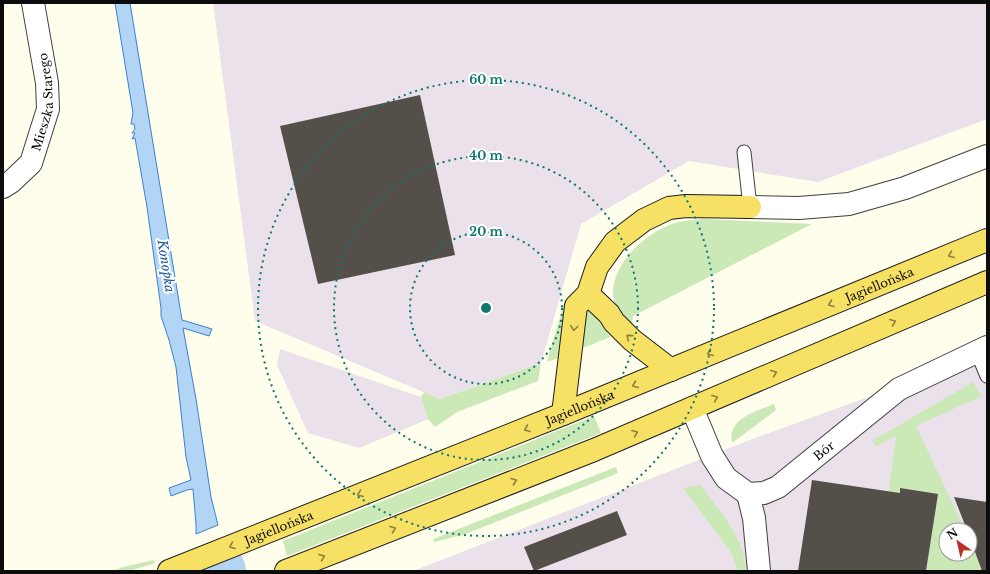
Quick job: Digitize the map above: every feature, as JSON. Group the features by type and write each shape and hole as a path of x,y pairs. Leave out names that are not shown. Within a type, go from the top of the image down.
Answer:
{"main road":[{"path":"563,414 576,306 588,294 597,267 615,242 644,220 669,208 686,206 750,207"},
{"name":"Jagiellońska","path":"170,571 563,414 987,240"},
{"path":"286,571 594,450 987,282"},
{"path":"588,294 609,314 614,322 632,340 671,370"}],"street":[{"name":"Mieszka Starego","path":"3,187 11,182 31,163 48,109 47,83 33,3"},
{"path":"750,207 800,208 849,204 905,188 987,156"},
{"name":"Bór","path":"748,494 764,493 778,487 899,388 982,350"},
{"path":"692,408 712,456 726,478 748,494 754,518 759,571"}],"lane":[{"path":"744,152 750,207"},
{"path":"982,350 987,376"}],"shaded area":[{"path":"213,3 987,3 987,119 818,182 689,161 581,224 541,363 440,399 255,321"},
{"path":"280,349 421,397 428,419 359,448 308,433 277,365"},
{"path":"987,354 987,571 413,571 755,438"}],"green space":[{"path":"703,219 812,224 633,316 632,325 623,317 616,307 613,293 615,280 621,266 641,242 666,226 688,220"},
{"path":"565,300 561,357 547,362"},
{"path":"584,303 594,309 610,337 581,349"},
{"path":"541,363 538,381 457,412 435,427 428,419 421,397 424,392 440,399"},
{"path":"973,382 982,396 916,426 961,522 938,522 938,562 978,562 978,555 987,571 926,571 900,489 887,571 878,571 896,436 876,446 872,441"},
{"path":"774,404 776,410 732,443 734,427 738,422 751,413"},
{"path":"594,416 601,433 287,556 283,541"},
{"path":"616,467 618,473 616,474 463,535 434,542 433,539"},
{"path":"700,485 723,515 736,536 745,559 746,571 738,571 732,554 683,488"},
{"path":"154,560 155,563 129,571 112,571 123,567"}],"water":[{"name":"Konopka","path":"115,3 130,3 182,320 212,329 209,336 183,328 196,399 211,497 218,525 196,534 193,489 171,496 169,488 191,480 186,457 176,367 161,316 147,207 135,138 132,139 135,133 132,133 135,129 134,124 131,124 133,113"}],"building":[{"path":"420,95 455,255 318,284 280,126"},
{"path":"812,480 900,493 900,488 938,494 926,571 798,571"},
{"path":"954,497 987,502 987,571 982,571 978,560 978,522 964,522"},
{"path":"617,511 627,535 534,571 524,547"}]}
